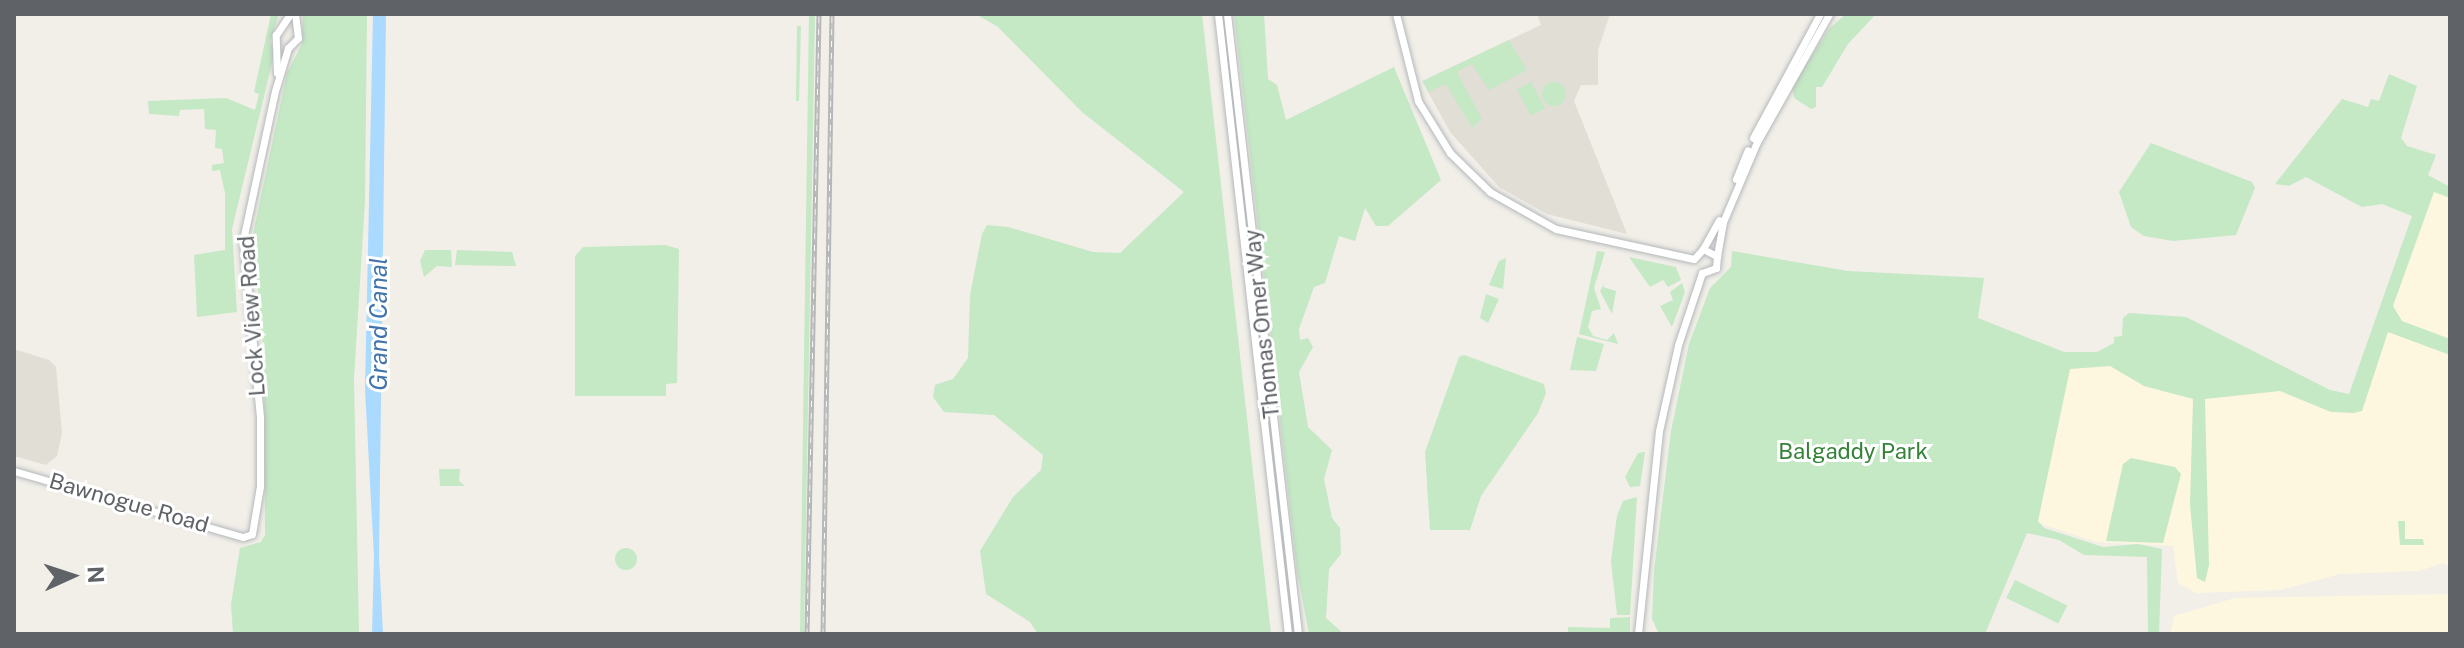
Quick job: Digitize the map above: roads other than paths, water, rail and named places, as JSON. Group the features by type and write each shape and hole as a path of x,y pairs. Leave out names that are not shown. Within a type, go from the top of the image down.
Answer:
{"street":[{"name":"Lock View Road","path":"284,47 297,42 289,27 292,14"},
{"name":"Thomas Omer Way","path":"1218,14 1288,634"},
{"name":"Thomas Omer Way","path":"1227,14 1298,634"},
{"path":"1396,14 1403,58 1418,101 1450,153 1490,192 1565,232 1694,259 1702,273 1678,345 1659,431 1638,634"},
{"path":"1694,259 1703,249 1775,93 1820,14"},
{"path":"1702,273 1716,268 1723,222 1757,142 1829,14"},
{"name":"Lock View Road","path":"243,537 252,534 256,525 260,486 256,360 243,240 284,47 276,35 289,27"},
{"path":"1703,249 1717,256"},
{"name":"Bawnogue Road","path":"14,471 243,537"}],"water":[{"name":"Grand Canal","path":"373,14 386,14 379,556 383,634 372,634 374,557 365,389"}],"railway":[{"path":"807,634 819,14"},
{"path":"823,634 832,14"}],"park label":[{"name":"Balgaddy Park","path":"1853,452"}]}
